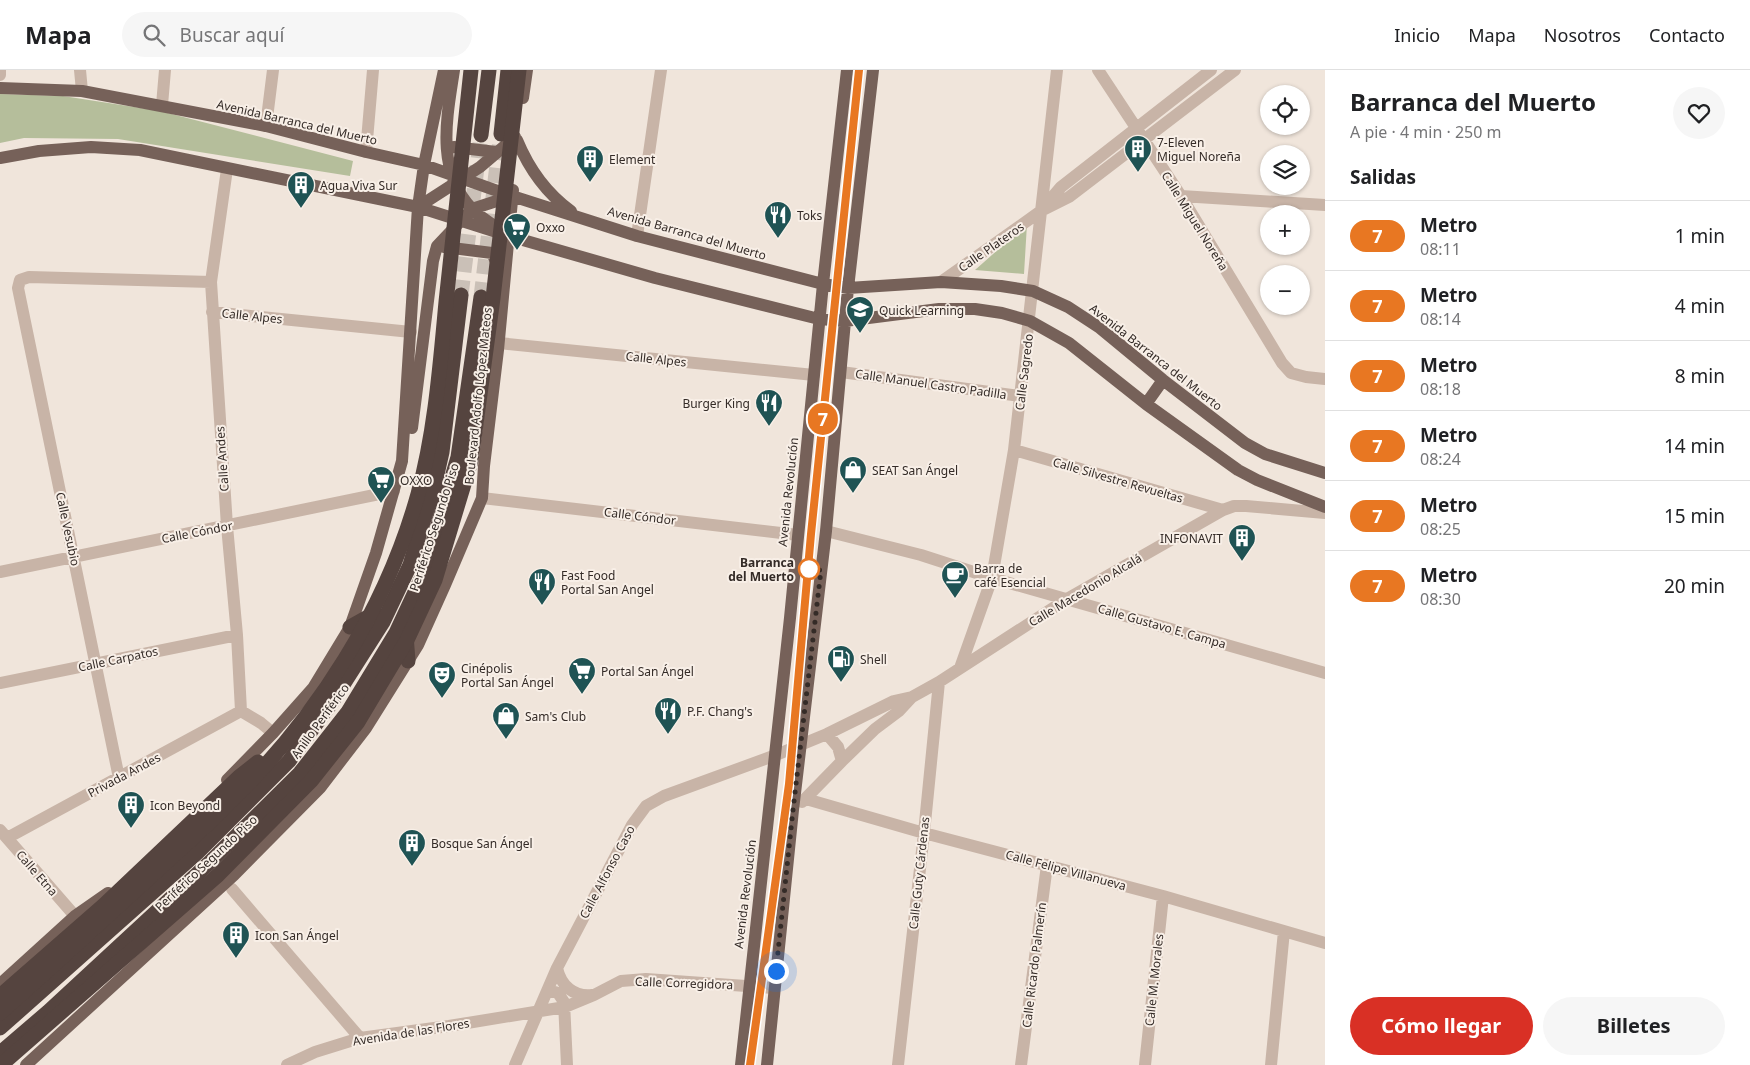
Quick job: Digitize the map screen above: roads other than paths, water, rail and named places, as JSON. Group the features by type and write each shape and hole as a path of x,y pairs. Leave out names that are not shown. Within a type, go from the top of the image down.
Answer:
{"highway":[{"name":"Periférico Segundo Piso","path":"0,1014 234,798 277,752 321,695 353,646 375,607 397,555 418,495 428,448 438,387 471,70"},
{"path":"481,134 489,70"},
{"path":"500,134 508,70"},
{"name":"Periférico Segundo Piso","path":"2,1065 218,875 311,781 358,722 407,640 435,580 471,461 493,298 519,70"},
{"name":"Anillo Periférico","path":"0,1028 197,853 289,762 332,702 383,622 410,565 435,483 442,452 461,295"},
{"name":"Anillo Periférico","path":"0,1053 48,1012 208,864 300,773 348,712 396,633 424,573 458,457 481,297"},
{"path":"350,627 391,604"},
{"path":"404,615 408,661"},
{"path":"0,996 103,906 239,777 277,752"},
{"path":"93,945 102,898"},
{"path":"2,1065 48,1012"}],"main road":[{"path":"402,461 418,207 424,164 444,70"},
{"path":"454,70 446,126 446,146 456,178 472,209 509,236"},
{"name":"Boulevard Adolfo López Mateos","path":"26,1065 234,875 320,788 366,728 418,645 482,498 484,466 499,343 518,137 527,70"},
{"name":"Avenida Revolución","path":"740,1065 776,754 819,319 847,70"},
{"path":"767,1065 800,744 826,531 848,288 873,70"},
{"name":"Avenida Barranca del Muerto","path":"0,88 82,91 266,126 366,152 424,164 456,178 637,236 823,284 848,288 940,282 1001,286 1033,291 1068,307 1100,328 1163,380 1245,443 1265,454 1325,473"},
{"path":"418,207 456,178 480,167 496,152 518,137 528,163 542,184 559,202 579,216"},
{"path":"446,146 496,152"},
{"path":"0,158 39,151 91,147 140,150 418,207 509,236 655,278 819,319 845,321 939,309 975,309 1002,313 1030,321 1069,343 1146,404 1238,470 1257,480 1325,508"},
{"path":"0,984 75,916 102,898 187,822 313,688 350,627 376,552 414,421 433,261 437,246 472,209 512,196"},
{"path":"437,246 492,253 504,277"},
{"path":"1146,404 1163,380"}],"street":[{"path":"0,70 0,75"},
{"path":"80,70 82,91"},
{"path":"162,105 165,70"},
{"path":"266,126 273,70"},
{"path":"366,152 373,70"},
{"path":"637,236 661,70"},
{"name":"Calle Sagredo","path":"960,668 992,578 1014,450 1057,70"},
{"name":"Calle Miguel Noreña","path":"1098,70 1181,196 1282,363 1291,373 1306,377 1325,378"},
{"name":"Calle Plateros","path":"1041,211 1061,187 1210,70"},
{"name":"Calle Plateros","path":"940,282 1041,211 1069,197 1235,70"},
{"name":"Calle Andes","path":"228,169 211,282 241,711"},
{"path":"1181,196 1325,205"},
{"name":"Calle Vesubio","path":"119,778 18,288 20,280 29,277 211,282"},
{"name":"Calle Alpes","path":"212,312 411,332"},
{"name":"Calle Alpes","path":"499,343 814,375"},
{"name":"Calle Manuel Castro Padilla","path":"841,372 1020,396"},
{"name":"Calle Silvestre Revueltas","path":"1014,450 1223,510"},
{"name":"Calle Cóndor","path":"0,572 394,491"},
{"name":"Calle Cóndor","path":"482,498 798,534"},
{"name":"Calle Macedonio Alcalá","path":"793,810 875,729 912,697 939,682 1067,599 1223,510 1234,506 1246,506 1325,513"},
{"name":"Calle Gustavo E. Campa","path":"826,531 921,555 992,578 1325,673"},
{"name":"Calle Carpatos","path":"0,683 237,635"},
{"name":"Calle Guty Cárdenas","path":"898,1065 939,682"},
{"name":"Calle Macedonio Alcalá","path":"776,754 827,734 894,701 912,697"},
{"path":"241,711 261,723 272,733"},
{"name":"Privada Andes","path":"4,834 119,778 241,711"},
{"path":"827,734 838,747 842,761"},
{"name":"Calle Alfonso Caso","path":"538,1012 557,968 632,825 646,806 664,796 776,754"},
{"name":"Calle Felipe Villanueva","path":"806,799 924,833 1163,896 1325,943"},
{"name":"Calle Etna","path":"4,834 75,916"},
{"name":"Calle Ricardo Palmerín","path":"1021,1065 1047,865"},
{"path":"232,889 360,1038"},
{"name":"Calle M. Morales","path":"1145,1065 1163,896"},
{"path":"1271,1065 1284,931"},
{"path":"557,968 562,982 567,988 580,995 594,995"},
{"name":"Calle Corregidora","path":"538,1012 566,1007 621,981 646,979 774,988"},
{"path":"548,990 558,993 566,1007 567,1065"},
{"path":"515,1065 538,1012"},
{"name":"Avenida de las Flores","path":"287,1065 315,1052 360,1038 538,1012"}],"tunnel":[{"path":"461,295 481,136"},
{"path":"481,297 500,140"}],"metro line":[{"name":"7","path":"750,1065 789,784 811,534 859,70"}],"place":[{"name":"7-Eleven Miguel Noreña","path":"1138,173"},
{"name":"Element","path":"590,183"},
{"name":"Agua Viva Sur","path":"301,209"},
{"name":"Toks","path":"778,239"},
{"name":"Oxxo","path":"517,251"},
{"name":"Quick Learning","path":"860,334"},
{"name":"Burger King","path":"769,427"},
{"name":"SEAT San Ángel","path":"853,494"},
{"name":"OXXO","path":"381,504"},
{"name":"INFONAVIT","path":"1242,562"},
{"name":"Barranca del Muerto","path":"809,569"},
{"name":"Barra de café Esencial","path":"955,599"},
{"name":"Fast Food Portal San Angel","path":"542,606"},
{"name":"Shell","path":"841,683"},
{"name":"Portal San Ángel","path":"582,695"},
{"name":"Cinépolis Portal San Ángel","path":"442,699"},
{"name":"P.F. Chang's","path":"668,735"},
{"name":"Sam's Club","path":"506,740"},
{"name":"Icon Beyond","path":"131,829"},
{"name":"Bosque San Ángel","path":"412,867"},
{"name":"Icon San Ángel","path":"236,959"}]}
